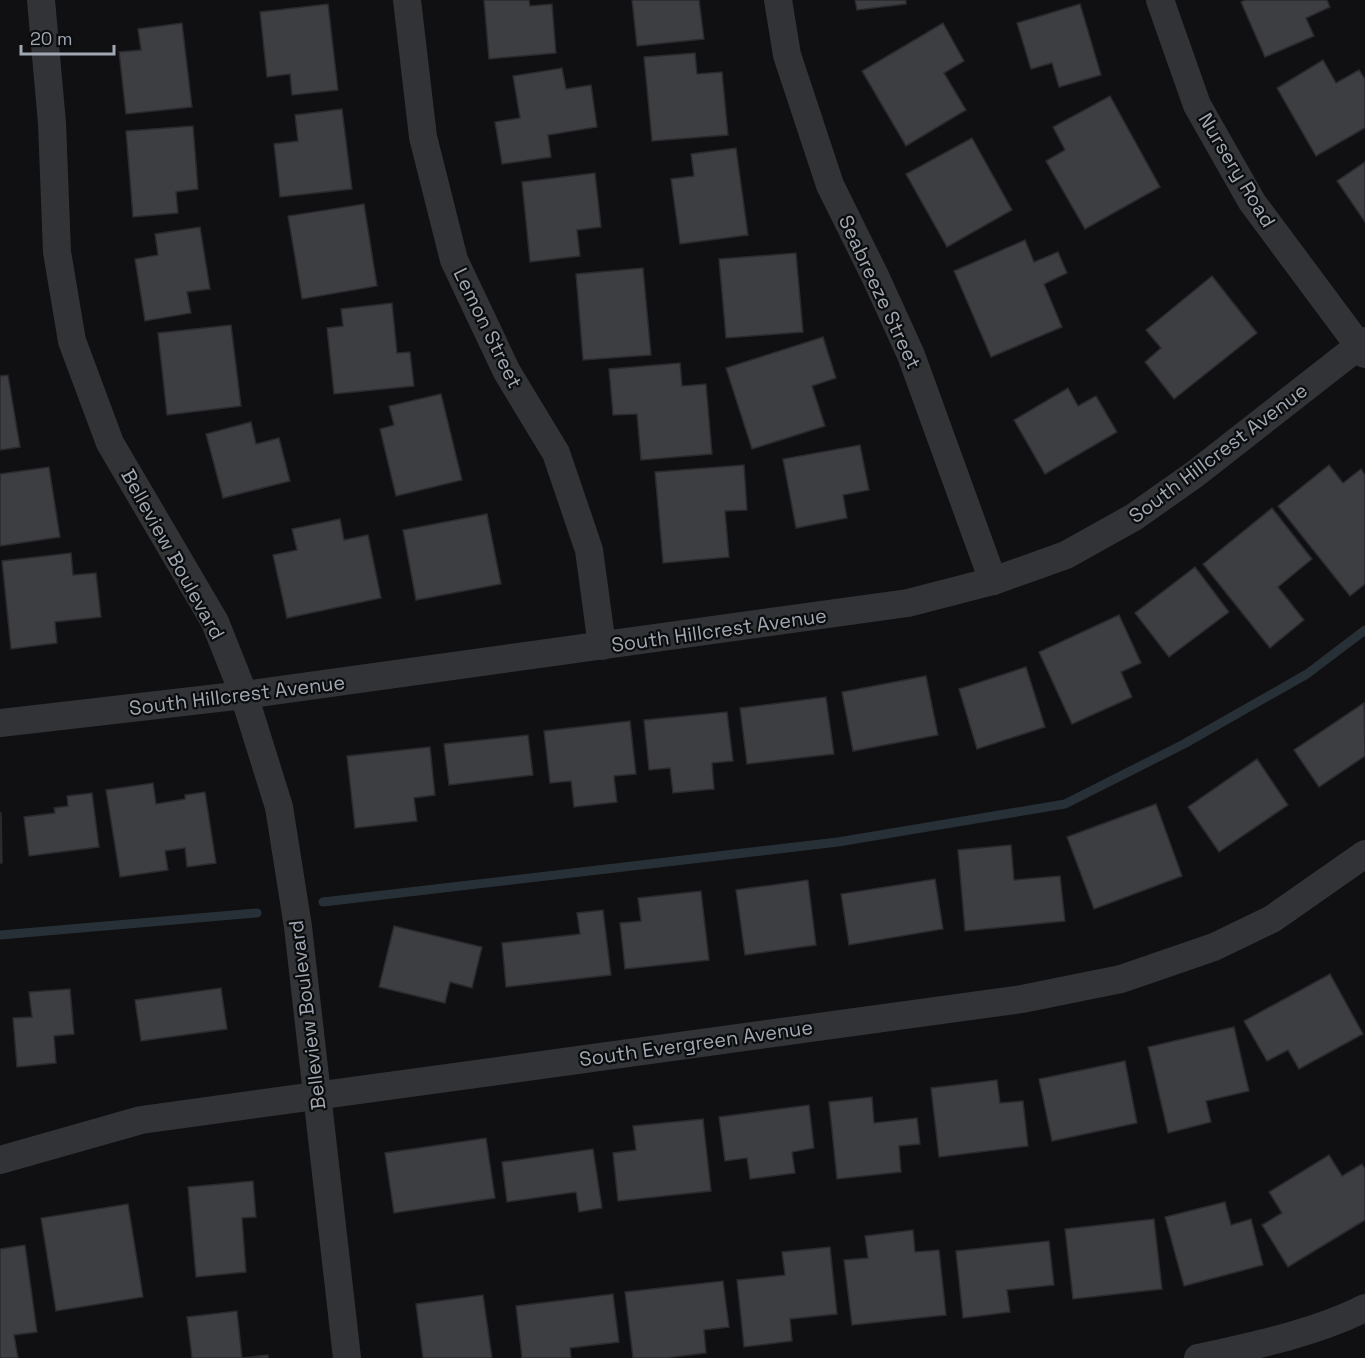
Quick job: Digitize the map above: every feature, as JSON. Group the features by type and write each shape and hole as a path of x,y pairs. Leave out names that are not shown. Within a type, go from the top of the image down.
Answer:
{"street":[{"name":"Belleview Boulevard","path":"41,0 52,123 57,252 72,341 110,443 215,622 244,696 279,807 298,927 347,1358"},
{"name":"Lemon Street","path":"407,0 423,137 454,260 507,372 556,453 589,550 602,646"},
{"name":"Seabreeze Street","path":"778,0 787,56 830,185 911,355 993,581"},
{"name":"Nursery Road","path":"1160,0 1197,105 1252,202 1363,347"},
{"name":"South Hillcrest Avenue","path":"0,723 244,696 908,603 993,581 1066,555 1134,517 1195,474 1363,347"},
{"name":"South Evergreen Avenue","path":"0,1160 141,1120 1022,999 1121,979 1214,947 1272,919 1365,854"},
{"path":"1198,1358 1254,1346 1347,1317 1365,1308"}],"building":[{"path":"484,0 529,0 530,6 552,4 556,53 489,59"},
{"path":"632,0 699,0 704,39 637,46"},
{"path":"855,0 906,0 906,4 857,10"},
{"path":"1245,0 1327,0 1330,7 1306,18 1314,36 1265,57 1241,2"},
{"path":"328,4 338,90 292,95 290,74 267,77 260,12"},
{"path":"1080,4 1101,75 1059,87 1052,63 1031,69 1017,23"},
{"path":"182,23 192,107 126,114 119,52 141,50 138,29"},
{"path":"943,23 964,61 944,73 966,110 906,146 862,71"},
{"path":"695,53 697,74 722,72 728,135 652,141 644,57"},
{"path":"1323,60 1336,83 1359,70 1365,79 1365,128 1316,156 1277,88"},
{"path":"562,68 566,89 591,85 597,127 548,135 551,157 502,164 495,122 520,118 513,76"},
{"path":"1110,96 1160,187 1085,229 1046,161 1065,150 1053,127"},
{"path":"342,109 352,189 280,197 274,144 298,141 295,115"},
{"path":"193,126 198,189 176,192 178,213 133,217 126,131"},
{"path":"972,138 1012,210 947,247 906,174"},
{"path":"736,148 748,235 680,244 671,179 694,176 691,154"},
{"path":"1365,162 1365,222 1337,181"},
{"path":"595,173 601,227 577,230 580,256 530,262 522,182"},
{"path":"364,204 377,286 302,299 288,216"},
{"path":"200,227 210,289 187,292 191,313 145,321 135,259 158,255 155,234"},
{"path":"1025,240 1034,262 1058,252 1067,273 1044,284 1062,327 991,357 954,271"},
{"path":"796,253 803,332 726,338 719,259"},
{"path":"643,268 651,355 583,360 576,274"},
{"path":"1212,276 1257,333 1174,399 1145,362 1161,348 1146,330"},
{"path":"392,303 397,353 410,352 414,386 334,394 327,328 343,326 341,309"},
{"path":"231,325 241,406 167,415 158,333"},
{"path":"823,337 836,378 812,386 825,426 752,449 726,368"},
{"path":"680,363 682,386 706,384 712,454 641,460 637,414 613,415 609,369"},
{"path":"8,375 20,447 0,450 0,376"},
{"path":"1068,388 1078,406 1096,396 1117,432 1045,474 1014,420"},
{"path":"441,394 462,480 396,496 380,429 394,425 389,406"},
{"path":"251,422 256,444 279,438 290,481 223,498 206,434"},
{"path":"860,445 869,490 843,495 847,518 796,528 783,459"},
{"path":"744,465 747,510 725,511 729,557 663,563 655,472"},
{"path":"1329,465 1343,483 1361,469 1365,475 1365,584 1350,596 1278,506"},
{"path":"49,467 60,537 0,546 0,474"},
{"path":"1272,508 1312,559 1278,587 1304,620 1270,648 1203,564"},
{"path":"487,514 501,584 416,600 403,530"},
{"path":"340,519 344,540 368,535 381,598 287,618 273,555 297,550 292,529"},
{"path":"71,553 73,575 96,573 101,617 55,622 57,643 11,649 2,561"},
{"path":"1195,567 1229,612 1169,657 1135,613"},
{"path":"1119,615 1141,663 1121,672 1132,697 1072,724 1039,652"},
{"path":"1026,667 1045,727 977,749 959,689"},
{"path":"926,676 938,735 853,751 842,692"},
{"path":"826,697 834,754 747,764 740,708"},
{"path":"1364,703 1365,756 1319,787 1294,750"},
{"path":"727,712 733,761 712,763 714,789 673,793 670,768 649,770 644,720"},
{"path":"630,721 636,774 614,776 617,802 574,807 571,781 550,783 544,731"},
{"path":"528,735 533,775 449,785 444,744"},
{"path":"430,747 435,795 414,798 417,821 355,828 347,756"},
{"path":"1257,759 1288,805 1219,852 1188,807"},
{"path":"153,783 156,804 185,799 185,795 205,792 216,863 187,867 185,848 165,851 168,870 120,877 106,790"},
{"path":"92,793 99,847 29,856 24,817 55,813 54,808 68,806 67,796"},
{"path":"1156,804 1182,876 1094,909 1067,837"},
{"path":"1,813 2,863 0,863"},
{"path":"1011,845 1014,880 1060,876 1065,921 965,931 958,850"},
{"path":"935,879 943,929 849,945 841,894"},
{"path":"808,880 816,945 745,955 736,890"},
{"path":"701,891 709,960 625,969 620,923 641,921 638,898"},
{"path":"603,910 611,975 506,987 502,943 580,934 577,913"},
{"path":"394,926 482,947 472,988 450,982 445,1003 379,987"},
{"path":"1330,974 1363,1034 1299,1069 1288,1050 1267,1061 1244,1021"},
{"path":"221,988 227,1029 141,1041 135,1000"},
{"path":"70,989 74,1034 54,1036 56,1063 17,1067 13,1018 32,1017 29,992"},
{"path":"1234,1027 1249,1091 1206,1101 1211,1122 1168,1133 1148,1047"},
{"path":"1125,1061 1137,1123 1052,1141 1039,1079"},
{"path":"997,1080 1000,1103 1023,1101 1028,1146 939,1157 931,1088"},
{"path":"872,1097 874,1123 917,1118 920,1144 899,1146 901,1172 837,1179 829,1102"},
{"path":"809,1105 814,1148 792,1152 795,1173 750,1179 747,1158 725,1161 719,1117"},
{"path":"703,1119 711,1191 618,1201 613,1153 636,1150 633,1126"},
{"path":"486,1138 495,1198 394,1213 385,1153"},
{"path":"593,1149 602,1208 579,1212 576,1192 507,1202 502,1162"},
{"path":"1329,1155 1342,1176 1362,1164 1365,1169 1365,1220 1288,1267 1262,1225 1282,1213 1269,1192"},
{"path":"253,1181 256,1217 242,1218 246,1272 196,1277 188,1187"},
{"path":"1225,1202 1231,1225 1251,1219 1263,1265 1184,1286 1165,1217"},
{"path":"128,1204 143,1297 56,1311 41,1218"},
{"path":"1154,1219 1162,1289 1073,1299 1065,1229"},
{"path":"913,1230 915,1252 939,1250 946,1315 852,1325 844,1260 868,1258 865,1236"},
{"path":"1049,1241 1054,1285 1007,1290 1010,1312 963,1318 956,1251"},
{"path":"25,1245 37,1332 14,1335 18,1358 0,1358 0,1249"},
{"path":"830,1247 837,1314 790,1319 792,1341 744,1347 737,1280 785,1275 782,1252"},
{"path":"723,1281 729,1327 704,1330 706,1353 666,1358 633,1358 625,1292"},
{"path":"613,1294 619,1342 570,1348 571,1358 522,1358 516,1306"},
{"path":"483,1295 492,1358 423,1358 416,1304"},
{"path":"237,1311 242,1358 192,1358 187,1317"},
{"path":"268,1355 268,1358 242,1358"}],"waterway":[{"path":"323,902 838,842 1065,804 1184,744 1307,674 1365,630"},
{"path":"0,935 257,913"}]}
